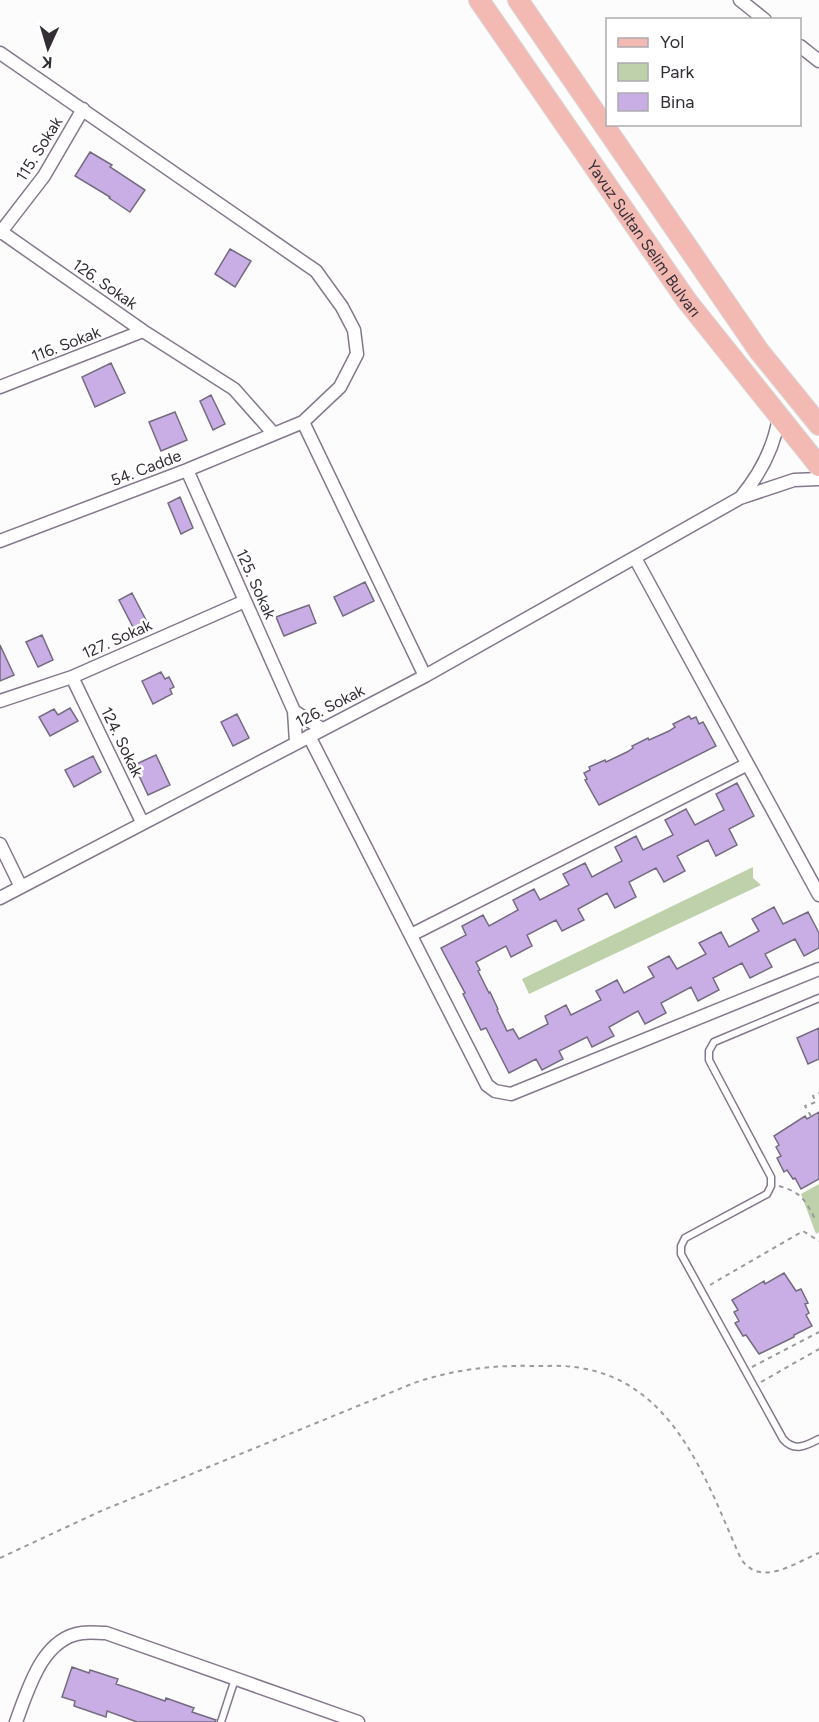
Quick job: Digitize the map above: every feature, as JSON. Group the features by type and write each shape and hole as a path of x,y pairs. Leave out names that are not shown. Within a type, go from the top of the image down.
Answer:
{"main road":[{"name":"Yavuz Sultan Selim Bulvarı","path":"479,0 687,301 819,466"},
{"name":"Yavuz Sultan Selim Bulvarı","path":"518,0 759,351 819,425"}],"street":[{"path":"740,0 762,18"},
{"path":"801,47 818,58"},
{"path":"0,53 315,271 342,307 354,330 357,354 340,387 303,422 425,676"},
{"name":"115. Sokak","path":"0,232 44,176 83,109"},
{"name":"126. Sokak","path":"0,232 143,331 234,389 273,433"},
{"name":"116. Sokak","path":"0,387 143,331"},
{"path":"740,498 760,471 769,454 776,436 779,417"},
{"name":"54. Cadde","path":"0,541 188,470 303,422"},
{"name":"125. Sokak","path":"188,470 294,711 296,742"},
{"path":"740,498 794,480 819,479"},
{"name":"126. Sokak","path":"0,898 425,676 740,498"},
{"path":"635,558 819,895"},
{"name":"127. Sokak","path":"0,701 72,677 245,601"},
{"name":"124. Sokak","path":"72,677 142,822"},
{"path":"294,711 322,729"},
{"path":"309,736 487,1084 495,1091 511,1094 819,969"},
{"path":"411,935 746,765"},
{"path":"0,843 21,887"},
{"path":"16,1722 36,1669 58,1642 81,1633 106,1634 358,1722"}],"lane":[{"path":"819,998 714,1042 709,1051 709,1060 771,1177 772,1184 767,1194 685,1238 681,1246 681,1254 787,1443 800,1448 819,1439"},
{"path":"221,1722 236,1679"}],"path":[{"path":"811,1116 805,1107 818,1102 813,1096 819,1093"},
{"path":"772,1184 795,1191 806,1201 814,1217 819,1218"},
{"path":"701,1290 803,1231 817,1240 819,1236"},
{"path":"745,1370 819,1332"},
{"path":"754,1386 819,1349"},
{"path":"0,1558 102,1511 414,1383 451,1372 506,1365 569,1366 596,1371 625,1384 654,1406 668,1418 688,1446 741,1559 754,1571 770,1574 819,1553"}],"green space":[{"path":"753,867 753,878 761,885 529,994 522,979"},
{"path":"819,1184 819,1232 816,1234 801,1194"}],"building":[{"path":"90,152 112,165 110,167 145,190 130,212 75,176"},
{"path":"230,249 251,261 235,287 215,274"},
{"path":"111,363 125,393 95,407 82,377"},
{"path":"211,395 225,424 213,430 200,401"},
{"path":"175,412 187,440 161,451 149,422"},
{"path":"180,497 193,528 181,534 168,503"},
{"path":"365,582 374,601 343,616 334,597"},
{"path":"132,593 147,622 134,629 119,600"},
{"path":"309,605 316,623 284,636 276,617"},
{"path":"42,635 53,660 38,667 26,642"},
{"path":"0,645 14,675 0,681"},
{"path":"161,672 165,679 169,677 174,687 170,689 172,694 153,704 142,681"},
{"path":"70,708 78,721 50,736 39,717 54,709 58,715"},
{"path":"237,714 249,738 233,746 221,722"},
{"path":"689,716 691,719 696,717 699,724 703,722 716,746 599,805 585,780 587,779 584,773 590,770 589,767 605,760 606,762 648,738 649,740 669,731 675,727 673,724"},
{"path":"156,755 170,785 148,795 134,765"},
{"path":"93,756 101,772 74,787 65,770"},
{"path":"737,783 754,816 729,829 737,845 716,856 708,840 677,856 685,871 664,882 656,868 629,882 636,897 615,908 607,893 578,909 584,920 562,931 556,920 527,935 532,946 511,957 506,946 476,962 480,970 478,971 507,1031 513,1029 519,1039 548,1024 545,1016 566,1005 571,1015 601,1000 596,991 617,980 624,993 654,977 648,967 669,956 677,969 706,954 699,943 721,932 729,947 759,931 752,919 774,907 783,924 808,912 819,933 819,948 804,956 795,939 765,954 772,967 750,978 742,963 713,978 719,990 698,1001 691,987 661,1003 666,1013 645,1024 638,1011 609,1027 614,1036 592,1047 587,1037 559,1051 563,1059 542,1070 536,1059 509,1073 486,1028 481,1030 463,994 465,993 441,948 466,935 462,926 483,915 489,926 518,910 513,900 534,889 540,900 569,885 563,874 585,863 592,877 622,861 615,847 636,836 643,850 673,835 665,820 686,809 695,825 724,810 716,794"},
{"path":"819,1028 819,1059 808,1064 797,1038"},
{"path":"819,1112 819,1179 801,1189 787,1170 784,1172 777,1158 781,1156 774,1136 805,1116 807,1119"},
{"path":"784,1273 796,1291 801,1289 808,1303 805,1304 809,1313 806,1315 812,1326 759,1354 735,1323 739,1321 734,1312 738,1310 732,1300 764,1281 765,1284"},
{"path":"72,1667 118,1679 116,1684 165,1701 166,1698 194,1708 192,1712 216,1720 215,1722 137,1722 107,1711 106,1717 74,1706 75,1701 62,1697"}]}
